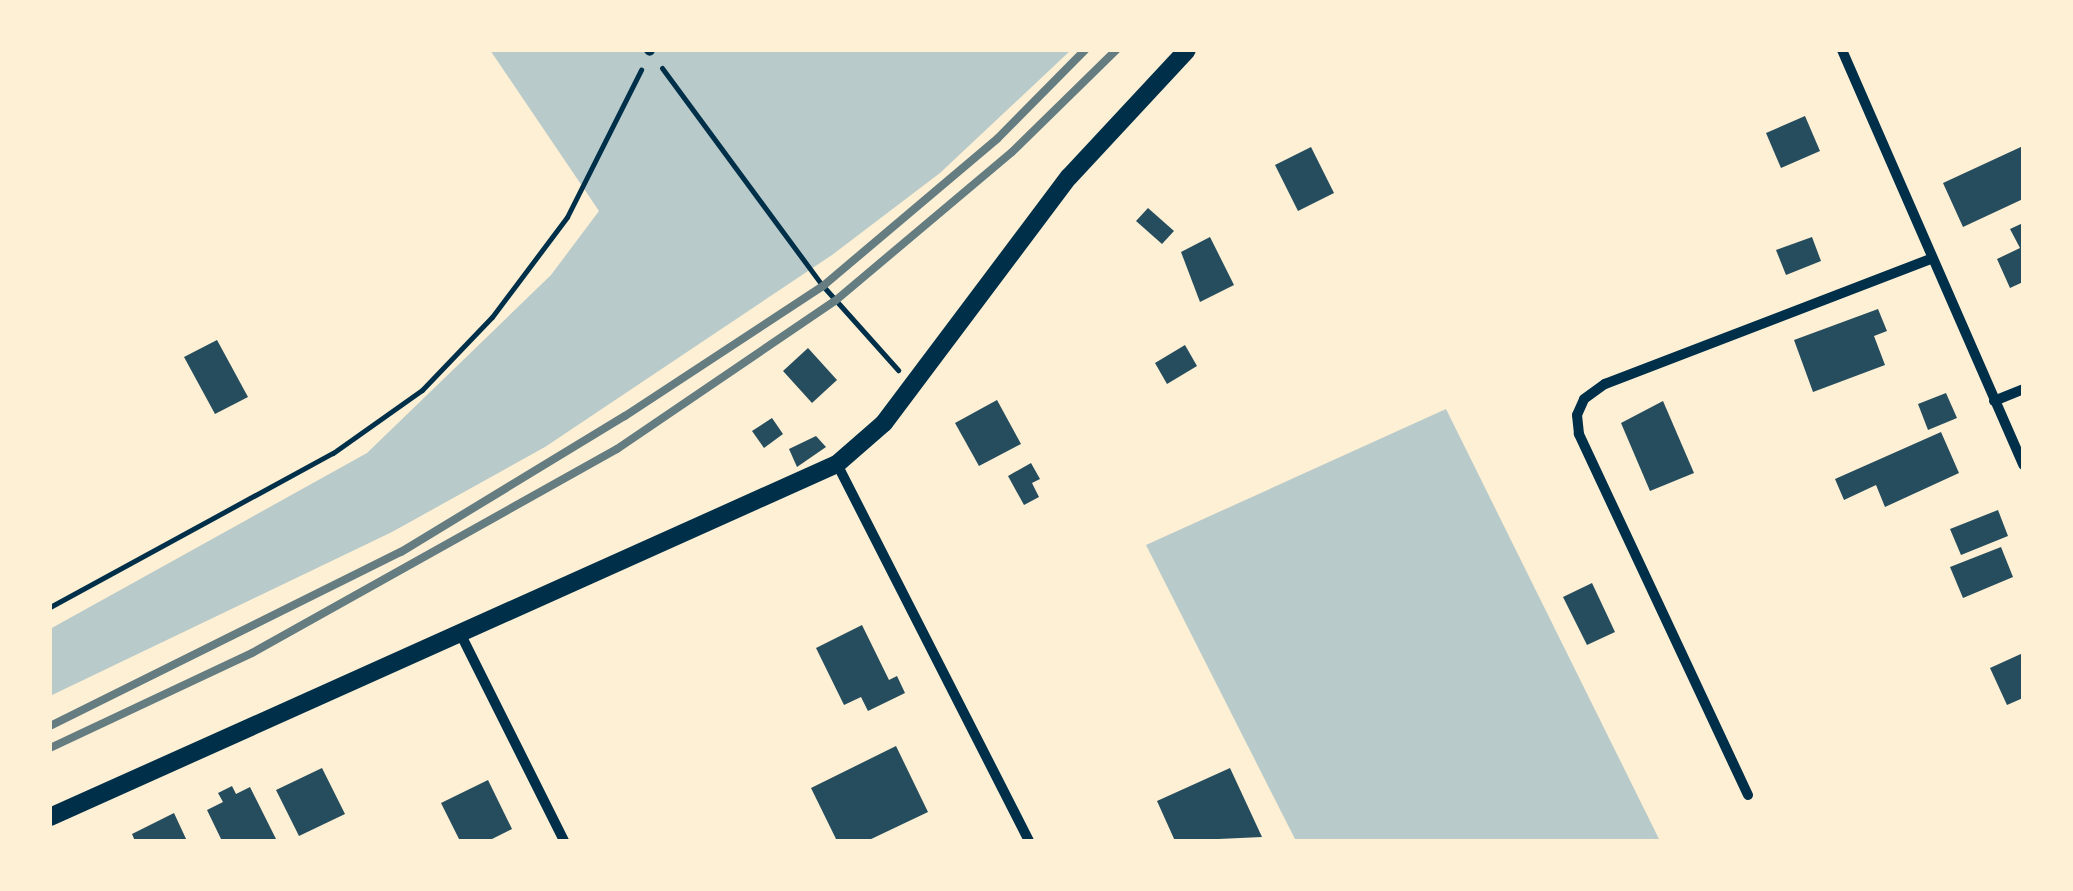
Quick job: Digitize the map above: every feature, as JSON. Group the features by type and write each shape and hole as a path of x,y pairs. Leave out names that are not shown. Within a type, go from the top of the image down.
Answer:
{"street":[{"path":"50,816 462,637 837,464 914,386 1068,177 1188,50"},
{"path":"1842,50 1930,259 2023,464"},
{"path":"1748,795 1579,434 1578,415 1584,399 1605,384 1930,259"},
{"path":"1994,401 2023,389"},
{"path":"837,464 1028,841"},
{"path":"462,637 564,841"}],"path":[{"path":"50,606 333,453 422,390 492,317 567,217 649,51 823,286 914,386"}],"shaded area":[{"path":"490,50 1071,50 940,173 832,255 545,447 392,532 50,696 50,629 367,453 551,275 599,211"},
{"path":"1446,409 1660,841 1296,841 1146,545"}],"building":[{"path":"1805,116 1820,151 1781,168 1766,133"},
{"path":"2023,146 2023,199 1963,227 1943,183"},
{"path":"1311,147 1334,193 1298,211 1275,165"},
{"path":"1148,208 1174,231 1162,244 1136,221"},
{"path":"2023,223 2023,282 2010,288 1997,259 2020,248 2010,229"},
{"path":"1210,237 1234,285 1200,302 1181,252"},
{"path":"1812,237 1821,261 1786,275 1776,250"},
{"path":"1878,309 1887,331 1874,336 1885,365 1813,392 1794,340"},
{"path":"217,340 248,397 215,414 184,357"},
{"path":"1185,345 1197,366 1167,384 1155,363"},
{"path":"808,348 837,380 812,403 783,371"},
{"path":"1946,393 1957,418 1928,430 1918,404"},
{"path":"997,400 1021,444 979,466 955,423"},
{"path":"1663,401 1694,473 1650,491 1621,423"},
{"path":"772,418 783,434 764,448 752,431"},
{"path":"1941,432 1959,473 1885,507 1876,485 1844,500 1835,479"},
{"path":"816,436 826,447 797,467 789,449"},
{"path":"1031,463 1040,479 1032,483 1039,497 1024,505 1008,476"},
{"path":"1998,510 2008,536 1961,555 1950,529"},
{"path":"2001,547 2013,577 1963,598 1950,567"},
{"path":"1592,583 1615,632 1587,645 1563,597"},
{"path":"862,625 889,680 897,676 905,693 868,711 861,697 844,705 816,648"},
{"path":"2023,653 2023,698 2007,705 1990,668"},
{"path":"896,746 928,812 867,841 837,841 811,788"},
{"path":"322,768 345,814 299,836 276,790"},
{"path":"1230,768 1262,837 1175,841 1157,801"},
{"path":"488,780 512,829 488,841 460,841 441,803"},
{"path":"232,786 236,794 250,787 277,841 222,841 207,810 223,802 218,793"},
{"path":"174,813 187,841 135,841 132,834"}],"railway":[{"path":"50,726 401,552 625,416 823,286 997,139 1085,50"},
{"path":"50,748 252,653 617,449 835,301 1012,152 1116,50"}]}
